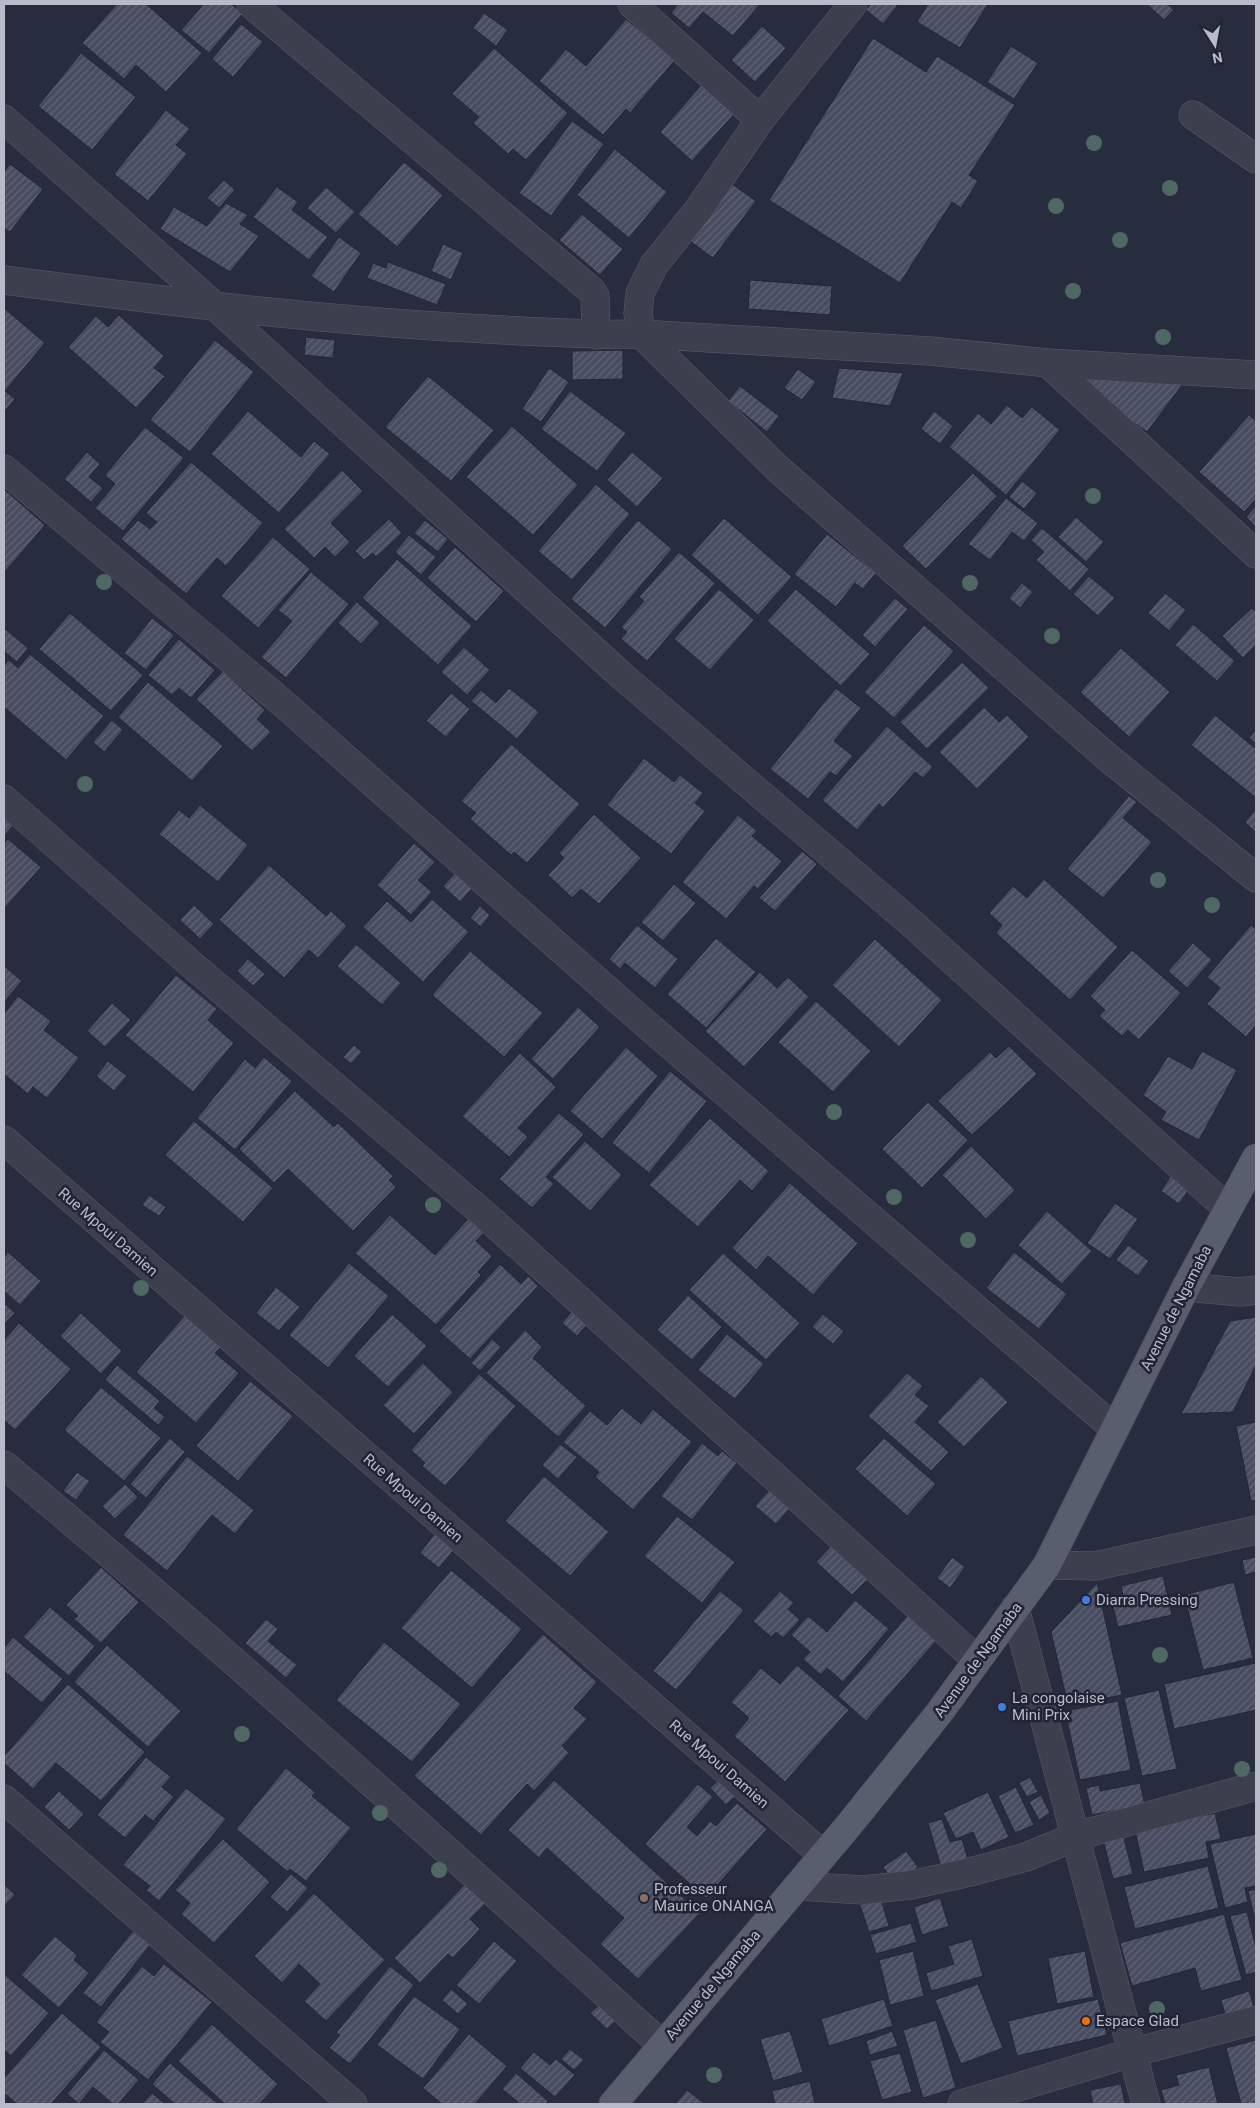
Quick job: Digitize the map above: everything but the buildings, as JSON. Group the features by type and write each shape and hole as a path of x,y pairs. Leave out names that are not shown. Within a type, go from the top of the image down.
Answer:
{"main road":[{"name":"Avenue de Ngamaba","path":"613,2104 940,1713 1047,1564 1186,1287 1256,1158"}],"street":[{"path":"251,4 591,290 595,296 596,335"},
{"path":"632,4 760,120"},
{"path":"853,4 760,120 698,210 654,265 640,293 638,313 641,334 777,468 1106,756 1256,878"},
{"path":"1193,114 1256,160"},
{"path":"4,119 216,307 622,676 909,921 1228,1209"},
{"path":"4,280 216,307 402,325 596,335 641,334 930,351 1048,363 1256,375"},
{"path":"1048,363 1256,554"},
{"path":"4,469 285,705 639,1018 1115,1429"},
{"path":"4,799 192,965 485,1215 977,1660"},
{"name":"Rue Mpoui Damien","path":"4,1140 823,1855"},
{"path":"1186,1287 1240,1292 1256,1290"},
{"path":"4,1465 129,1570 399,1807 662,2045"},
{"path":"1047,1564 1096,1566 1256,1530"},
{"path":"1015,1608 1146,2104"},
{"path":"797,1886 863,1890 911,1885 970,1872 1026,1856 1076,1836 1256,1786"},
{"path":"4,1799 353,2104"},
{"path":"962,2104 1131,2053 1256,2020"}],"place":[{"name":"Diarra Pressing","path":"1086,1600"},
{"name":"La congolaise Mini Prix","path":"1002,1707"},
{"name":"Professeur Maurice ONANGA","path":"644,1898"},
{"name":"Espace Glad","path":"1086,2021"}]}
